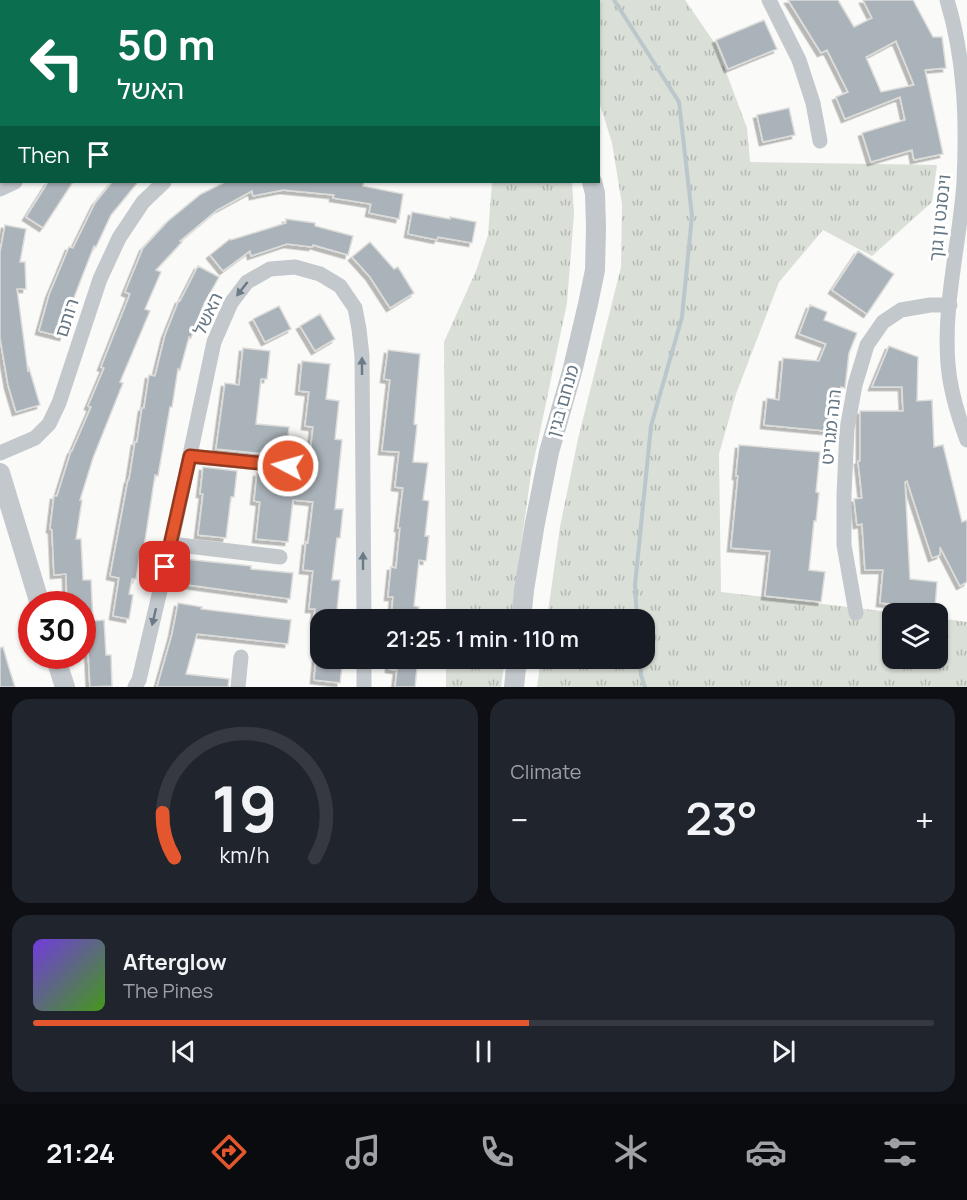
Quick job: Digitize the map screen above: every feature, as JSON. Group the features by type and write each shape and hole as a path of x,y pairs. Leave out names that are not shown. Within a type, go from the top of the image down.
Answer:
{"street":[{"path":"769,0 799,60 813,103 820,141"},
{"name":"וינסנט ון גוך","path":"947,0 961,63 966,126 964,183 948,321 948,365 957,411 967,440"},
{"name":"רותם","path":"0,453 34,438 49,424 59,403 100,279 119,238 143,202 163,183"},
{"name":"מנחם בגין","path":"522,609 535,523 549,452 573,368 595,270 597,227 592,183"},
{"name":"האשל","path":"135,687 139,680 171,544 214,342 231,303 247,282 270,269 296,267 320,274 340,286 355,308 362,356 364,609"},
{"name":"רנה מגריט","path":"856,613 844,545 844,495 847,429 855,385 867,345 883,322 901,310 930,305 950,305"},
{"path":"190,456 288,466"},
{"path":"0,473 36,591"},
{"path":"171,544 280,556"},
{"path":"238,687 241,657"},
{"path":"59,669 65,687"},
{"path":"364,669 364,687"},
{"path":"514,687 516,669"}],"green space":[{"path":"600,0 685,0 716,45 747,128 750,162 937,165 932,202 872,256 823,230 779,282 736,394 719,454 721,592 882,611 882,669 948,669 948,619 967,622 967,687 537,687 540,669 655,669 655,609 548,609 560,527 578,439 621,267 622,204 612,143 600,104"},
{"path":"492,183 572,183 574,214 567,303 531,474 512,609 446,609 444,342 476,271 488,235"},
{"path":"446,669 504,669 501,687 446,687"}],"building":[{"path":"788,0 838,0 854,27 872,18 863,0 913,0 933,37 942,37 946,68 925,70 943,154 914,160 912,150 871,162 862,133 905,120 900,97 845,119 836,97 848,92 827,50 821,53","holes":["896,41 914,85 881,92 866,57"]},
{"path":"764,20 777,49 728,69 716,40"},
{"path":"789,108 795,135 763,142 757,115"},
{"path":"47,183 72,183 43,228 26,217"},
{"path":"111,183 137,183 111,215 96,247 94,246 75,295 63,337 39,331 49,295 69,247 73,248 95,203"},
{"path":"223,183 364,183 363,186 403,194 399,219 369,213 371,204 333,198 334,195 283,190 253,196 252,191 217,210 180,241 182,242 156,270 161,272 145,309 150,311 120,382 123,383 93,458 80,500 82,500 76,539 81,539 83,580 91,580 92,591 67,591 66,574 54,575 52,530 50,529 54,496 57,496 71,451 91,407 88,406 104,368 101,367 130,294 125,292 143,248 168,221 201,194"},
{"path":"412,212 476,222 472,243 438,237 437,240 408,234"},
{"path":"286,219 315,223 315,226 353,236 348,255 313,245 312,247 287,244 251,256 250,251 223,271 210,255 230,239 286,223"},
{"path":"5,225 26,229 20,262 25,262 26,289 17,289 28,372 29,368 40,405 16,412 8,385 0,338 0,252"},
{"path":"370,242 394,269 398,267 414,293 390,308 370,277 352,257"},
{"path":"858,251 894,274 867,314 832,290"},
{"path":"198,266 219,277 204,304 191,338 189,337 180,370 178,369 158,476 155,475 144,547 141,547 136,579 132,579 129,594 133,595 129,619 113,616 119,578 110,576 149,375 155,376 165,335 179,300"},
{"path":"810,305 827,312 824,320 857,333 849,353 845,388 841,387 836,432 764,425 767,398 779,400 783,358 819,361 826,344 799,334"},
{"path":"279,306 291,329 265,342 253,319"},
{"path":"320,314 335,339 315,351 300,326"},
{"path":"889,346 918,357 917,401 932,400 934,447 943,445 962,522 967,520 967,582 960,586 940,547 940,555 932,558 907,481 905,482 910,579 937,582 935,603 880,603 883,570 865,570 862,524 857,525 854,499 862,498 858,461 860,461 860,411 903,411 902,387 872,387"},
{"path":"243,348 270,351 267,379 261,379 256,424 289,427 286,456 216,449 225,383 239,385"},
{"path":"388,350 420,354 413,462 428,463 423,500 429,501 425,536 429,536 426,561 419,560 414,606 419,607 419,609 392,609 393,597 388,597 391,567 396,568 403,488 395,487 399,452 382,451 390,380 384,379"},
{"path":"302,361 330,364 326,399 339,401 335,439 342,440 335,509 343,509 332,580 340,580 337,609 309,609 313,571 303,570 313,502 293,500 288,542 256,539 260,502 254,501 257,473 287,476 296,471 308,472 313,427 305,426 309,392 299,391"},
{"path":"739,445 820,452 816,492 819,493 809,570 825,572 821,602 765,596 770,551 731,548"},
{"path":"203,467 237,471 226,538 198,535 203,494 200,494"},
{"path":"184,559 293,573 290,599 181,584"},
{"path":"178,603 202,607 201,609 291,620 288,644 197,634 186,674 229,679 228,687 157,687"},
{"path":"104,620 106,655 111,655 112,686 90,687 89,669 96,669 96,621"},
{"path":"3,647 15,687 0,687 0,648"},
{"path":"315,669 342,669 340,683 314,680"},
{"path":"389,669 417,669 415,687 395,687 397,670"}],"waterway":[{"path":"614,0 679,102 692,216 682,317 651,426 635,585 636,609"},
{"path":"641,669 645,687"}],"route":[{"path":"165,567 190,456 288,466"}]}
